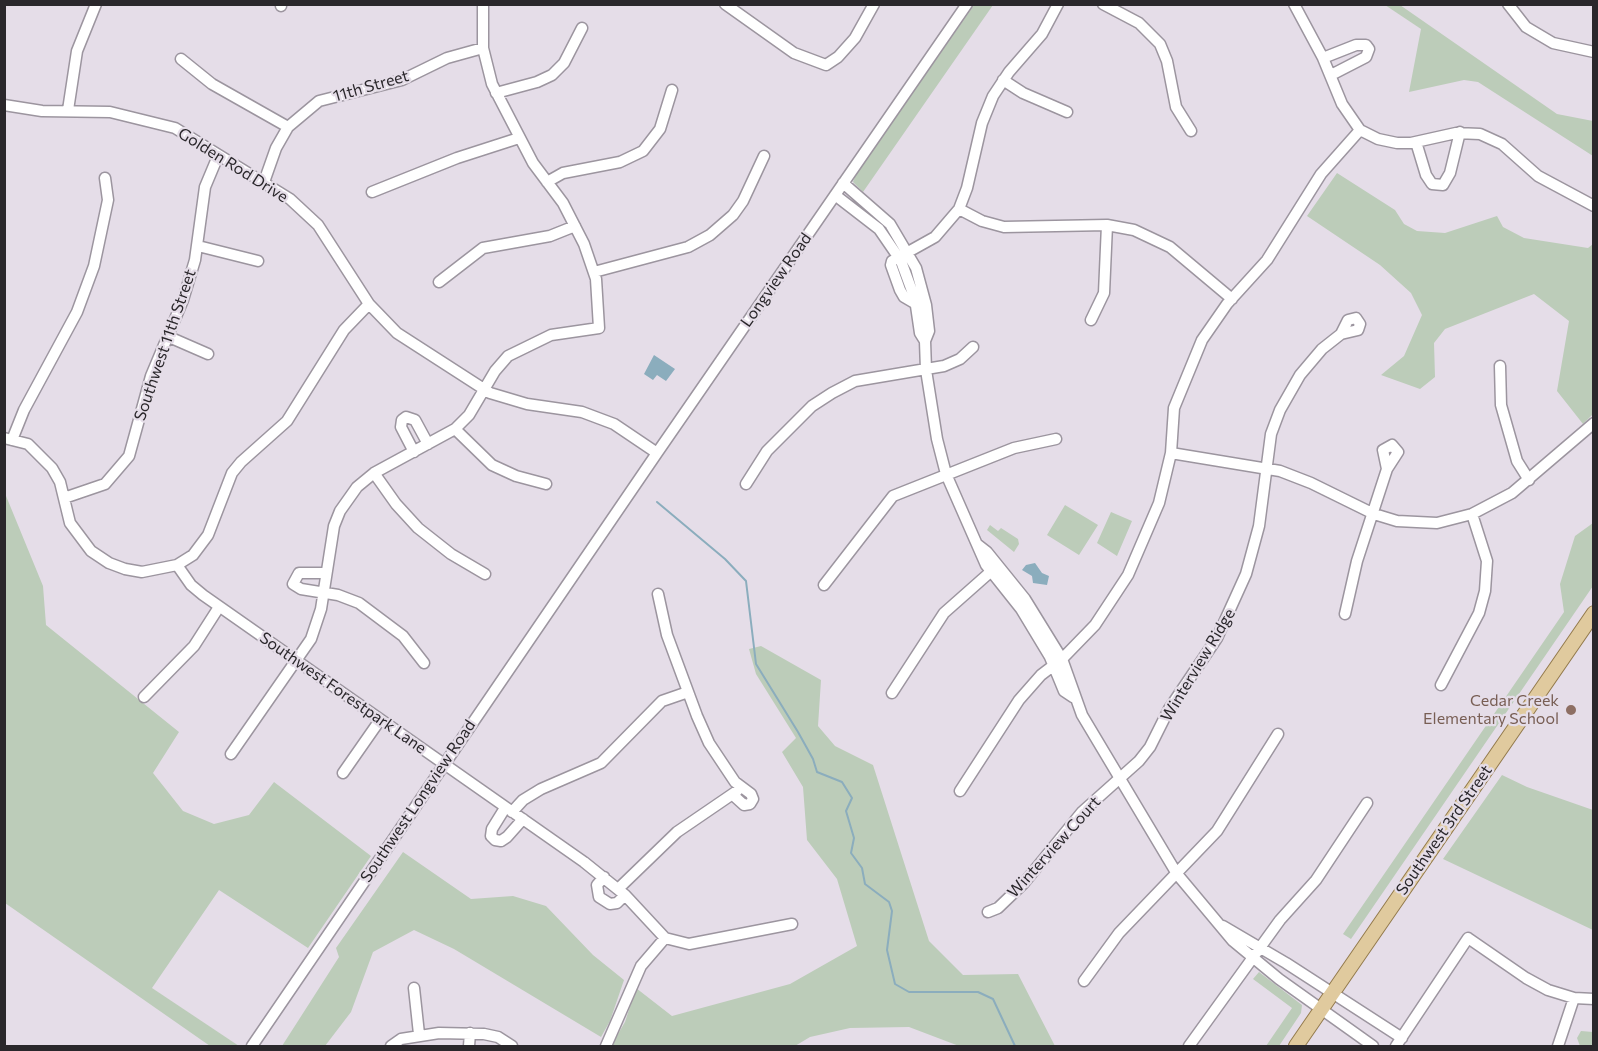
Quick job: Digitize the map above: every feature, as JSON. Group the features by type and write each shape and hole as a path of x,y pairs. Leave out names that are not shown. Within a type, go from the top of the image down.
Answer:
{"main road":[{"name":"Southwest 3rd Street","path":"1296,1047 1593,613"}],"street":[{"path":"68,110 76,51 96,4"},
{"path":"231,754 316,629 324,593 331,539 340,510 357,487 374,472 455,429 469,415 508,356 527,344 551,335 599,328 594,272 575,226 563,203 519,138 496,93 483,48 483,4"},
{"path":"725,4 794,53 826,65 838,57 855,38 874,4"},
{"name":"Longview Road","path":"586,556 968,4"},
{"path":"904,255 935,237 959,209 967,188 984,117 1003,80 1042,34 1058,4"},
{"path":"1103,4 1145,28 1160,44 1167,61 1176,107 1191,131"},
{"path":"1294,4 1323,58 1346,112 1360,130 1378,139 1396,142 1416,142 1460,132 1480,134 1497,141 1538,176 1593,206"},
{"path":"1508,4 1526,27 1553,43 1593,52"},
{"path":"496,93 537,82 552,75 564,63 582,28"},
{"path":"1323,58 1356,45 1366,45 1369,49 1366,57 1330,75"},
{"name":"11th Street","path":"264,182 276,148 288,126 319,101 402,80 447,57 483,48"},
{"path":"181,59 212,84 288,126"},
{"path":"1003,80 1023,93 1067,112"},
{"path":"547,182 563,173 620,162 643,151 660,129 672,90"},
{"name":"Golden Rod Drive","path":"4,105 42,111 110,112 175,128 290,199 318,225 369,304 397,333 485,389 527,404 582,412 614,424 657,453"},
{"path":"960,791 1019,700 1095,625 1128,575 1152,526 1171,453 1174,408 1195,355 1232,299 1267,260 1315,183 1360,130"},
{"path":"1416,142 1426,175 1432,184 1443,185 1450,173 1460,132"},
{"path":"372,192 457,158 519,138"},
{"name":"Southwest 11th Street","path":"64,498 105,484 123,466 129,456 151,376 183,300 198,246 205,187 218,156"},
{"path":"594,272 688,247 710,235 733,215 743,201 764,156"},
{"path":"105,178 108,200 87,285 77,312 8,439 28,444 41,455 60,482 70,523 79,538 91,551 109,563 142,572 177,565 193,555 208,535 232,473 287,421 344,330 369,304"},
{"path":"843,183 878,213 904,255 926,305 929,331 925,341 926,370 937,439 946,474 964,521 981,555 995,569 1073,686 1073,697 1119,779 1177,874 1233,941 1373,1047"},
{"path":"835,195 879,229 904,255 916,304 920,333 925,341"},
{"path":"959,209 982,221 1004,228 1107,225 1134,230 1159,240 1232,299"},
{"path":"1091,320 1104,293 1107,225"},
{"path":"439,282 483,248 550,236 575,226"},
{"path":"198,246 258,261"},
{"name":"Winterview Ridge","path":"1119,779 1150,747 1169,709 1213,643 1230,612 1254,549 1271,434 1285,398 1311,360 1341,334"},
{"path":"169,337 208,354"},
{"path":"746,484 767,451 812,406 855,381 926,370 960,359 973,347"},
{"path":"1500,366 1501,405 1517,461 1529,480"},
{"path":"414,452 401,427 402,420 406,417 415,420 428,444"},
{"path":"1171,453 1266,468 1302,479 1374,514 1417,523 1437,523 1472,514 1491,506 1529,480 1593,423"},
{"path":"455,429 492,465 516,476 546,484"},
{"path":"824,585 893,496 1014,448 1056,439"},
{"path":"1345,614 1357,561 1387,468"},
{"path":"374,472 418,528 451,554 485,574"},
{"path":"1441,685 1479,613 1485,591 1487,561 1472,514"},
{"name":"Southwest Longview Road","path":"252,1047 586,556"},
{"name":"Southwest Forestpark Lane","path":"177,565 191,585 219,607 604,877 622,892 665,938"},
{"path":"892,693 944,614 995,569"},
{"path":"326,573 299,573 293,584 301,589 338,595 359,603 403,636 424,663"},
{"path":"604,877 597,885 599,897 610,904 617,903 622,892 677,832 703,812 733,795 738,788 710,743 688,692 667,635 658,594"},
{"path":"144,697 194,646 219,607"},
{"path":"523,819 501,841 491,836 492,829 509,810 541,789 601,763 662,701 688,692"},
{"path":"343,773 380,720"},
{"path":"1084,981 1119,933 1217,831 1278,734"},
{"name":"Winterview Court","path":"988,912 998,908 1024,883 1082,812 1119,779"},
{"path":"733,795 744,805 750,804 753,799 751,794 735,782"},
{"path":"1189,1047 1294,903 1316,880 1367,803"},
{"path":"606,1047 641,966 665,938 689,944 792,924"},
{"path":"1221,924 1333,993 1399,1042 1468,938 1526,978 1548,990 1574,998 1593,999"},
{"path":"414,988 418,1034"},
{"path":"1558,1047 1574,998"},
{"path":"470,1033 470,1047"},
{"path":"391,1047 401,1039 418,1034 470,1033 498,1038 512,1047"}],"green space":[{"path":"974,5 993,5 863,192 853,182 856,174"},
{"path":"1385,5 1400,5 1557,114 1593,121 1593,156 1478,82 1464,80 1409,92 1421,29"},
{"path":"1337,173 1395,210 1404,224 1417,231 1445,233 1497,216 1503,227 1524,238 1588,248 1593,244 1593,414 1583,424 1557,391 1569,321 1534,294 1445,329 1434,343 1435,377 1420,389 1381,375 1404,356 1422,315 1411,293 1380,265 1307,216"},
{"path":"4,491 43,586 46,625 179,732 153,773 183,811 214,824 249,815 274,782 371,856 308,948 219,890 152,988 239,1046 210,1046 5,903"},
{"path":"1065,505 1098,525 1079,555 1047,535"},
{"path":"1111,512 1132,521 1117,556 1097,543"},
{"path":"1593,523 1593,586 1351,939 1343,934 1564,612 1560,584 1575,536"},
{"path":"990,525 998,531 1001,528 1018,539 1019,544 1014,552 987,530"},
{"path":"761,646 821,680 818,726 835,746 873,765 929,941 963,975 1018,974 1055,1046 959,1046 909,1027 850,1028 810,1037 795,1046 611,1046 625,1022 636,988 672,1016 790,984 857,946 837,879 807,840 803,787 782,752 796,738 756,674 749,649"},
{"path":"1502,775 1527,787 1593,810 1593,930 1443,859"},
{"path":"403,852 471,899 513,896 546,906 593,955 624,980 610,1021 601,1037 454,949 414,930 373,952 351,1012 325,1046 282,1046 339,957 336,948"},
{"path":"1259,972 1302,1005 1301,1013 1279,1046 1266,1046 1292,1008 1253,979"},
{"path":"1581,1031 1593,1032 1593,1046 1580,1046 1577,1038"}],"water":[{"path":"654,355 675,369 666,381 657,375 653,380 644,374"},
{"path":"1035,563 1042,573 1049,576 1047,585 1033,583 1032,576 1022,570 1026,565"}],"waterway":[{"path":"657,502 725,559 746,581 756,664 798,732 813,759 817,772 842,782 852,798 846,811 854,838 851,853 862,868 865,884 889,902 892,911 887,950 895,984 909,992 978,992 993,999 1015,1046"}],"place":[{"name":"Cedar Creek Elementary School","path":"1571,710"}]}
